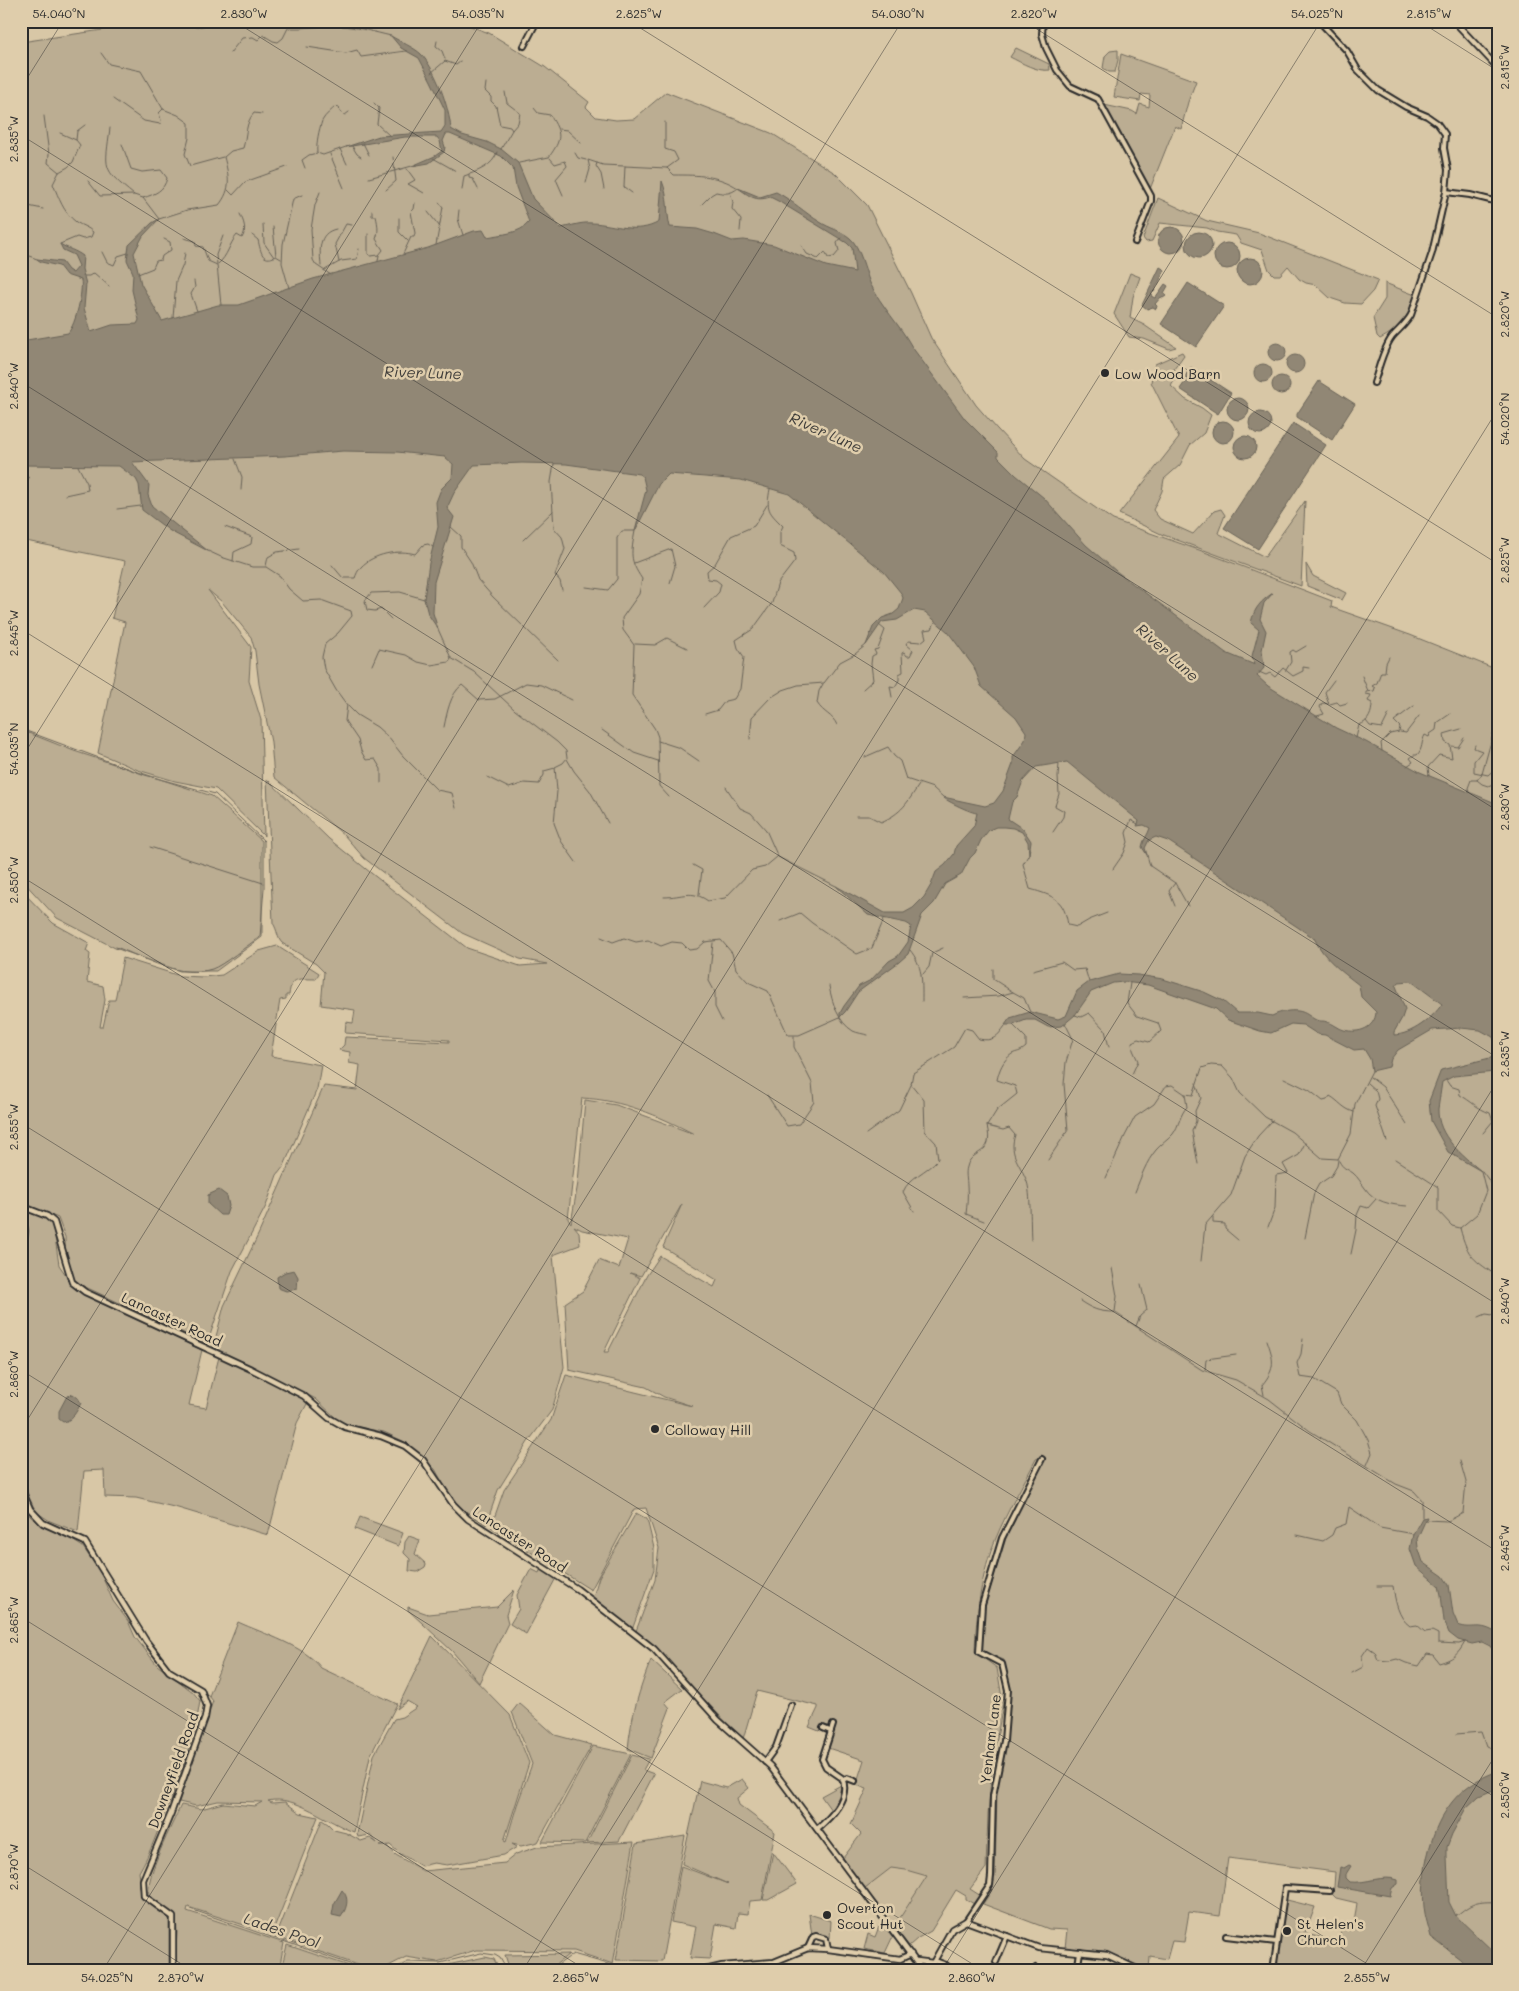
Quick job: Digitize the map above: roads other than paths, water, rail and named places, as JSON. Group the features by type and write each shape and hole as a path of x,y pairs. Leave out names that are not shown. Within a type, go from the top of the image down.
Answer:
{"street":[{"path":"524,46 537,21"},
{"path":"1043,21 1042,34 1046,48 1057,70 1070,86 1098,98 1151,196 1151,201 1135,242"},
{"path":"1319,21 1347,52 1358,70 1378,90 1400,104 1426,116 1442,128 1445,134 1444,148 1448,170 1446,192 1432,253 1406,325 1392,338 1374,382"},
{"path":"1454,21 1498,68"},
{"path":"1446,192 1470,195 1498,202"},
{"path":"21,1208 26,1231 21,1260"},
{"name":"Lancaster Road","path":"21,1208 47,1216 54,1222 72,1282 85,1292 304,1396 329,1418 345,1428 394,1440 414,1452 431,1470 453,1504 468,1519 577,1589 654,1648 718,1720 765,1762 922,1970"},
{"name":"Yenham Lane","path":"966,1921 990,1884 994,1796 1004,1741 1008,1690 1002,1664 979,1652 982,1604 1002,1538 1042,1459"},
{"name":"Downeyfield Road","path":"21,1488 30,1509 43,1523 85,1542 146,1641 169,1671 201,1690 207,1706 205,1718 171,1813 143,1880 144,1896 173,1917 173,1970"},
{"path":"765,1762 776,1748 792,1705"},
{"path":"817,1829 829,1818 841,1799 844,1790 843,1780 838,1774 826,1767 823,1762 823,1752 832,1725"},
{"path":"822,1728 830,1731"},
{"path":"843,1780 847,1778 855,1781"},
{"path":"1274,1970 1276,1942 1284,1906 1285,1888 1330,1891"},
{"path":"936,1961 952,1929 966,1921 1039,1948 1108,1955 1139,1970"},
{"path":"808,1948 816,1936 826,1939 828,1949"},
{"path":"996,1962 1007,1936"},
{"path":"1226,1936 1276,1942"},
{"path":"705,1970 722,1966 774,1962 808,1948 828,1949 900,1960 911,1954"},
{"path":"1078,1965 1080,1952"},
{"path":"917,1961 929,1963 936,1961 942,1963 950,1970"},
{"path":"1068,1970 1078,1965 1095,1970"},
{"path":"1036,1968 1041,1970"}],"water":[{"name":"River Lune","path":"391,36 411,47 427,61 441,89 448,110 451,129 501,149 518,163 533,199 561,228 588,223 626,228 651,226 659,222 662,181 666,193 670,227 697,229 732,241 744,240 774,245 826,266 855,272 852,248 847,243 778,201 770,197 756,198 738,188 760,197 776,192 788,199 809,215 847,236 854,242 870,283 880,300 965,419 998,452 998,457 1044,498 1086,545 1116,571 1226,653 1255,665 1252,656 1259,630 1251,623 1252,618 1259,605 1273,593 1264,603 1260,619 1266,631 1262,650 1264,668 1257,676 1268,686 1336,728 1366,742 1420,772 1498,804 1498,1050 1493,1037 1480,1030 1461,1028 1432,1030 1398,1050 1391,1059 1389,1067 1372,1071 1370,1059 1364,1049 1354,1050 1325,1035 1317,1034 1303,1025 1291,1024 1271,1033 1260,1031 1228,1020 1216,1009 1148,985 1124,982 1113,983 1091,992 1075,1015 1062,1026 1048,1027 1035,1020 1005,1025 1010,1018 1030,1012 1058,1019 1066,1016 1077,991 1089,982 1119,974 1163,979 1204,992 1223,1001 1237,1013 1258,1013 1272,1016 1278,1013 1298,1011 1306,1013 1317,1021 1324,1021 1350,1031 1360,1030 1369,1026 1375,1018 1376,1012 1361,997 1359,985 1339,970 1323,952 1314,938 1168,841 1156,837 1149,840 1145,848 1147,855 1142,847 1150,828 1144,825 1137,826 1139,821 1067,762 1036,767 1023,781 1017,797 1012,802 1008,819 1023,829 1031,841 1029,854 1028,842 1022,832 1004,827 996,827 989,830 981,840 961,875 945,884 934,903 922,915 908,954 858,992 840,1017 844,1006 859,986 871,980 889,961 898,956 908,942 911,926 906,923 868,915 836,886 885,913 904,913 913,908 924,897 936,872 945,865 954,854 956,846 974,826 977,813 943,797 985,806 994,803 1003,791 1013,764 1013,757 1025,740 1026,732 1016,717 981,686 974,667 948,632 925,612 914,610 897,620 882,622 866,645 873,627 882,618 893,614 899,609 903,598 901,593 884,572 789,494 741,480 669,474 659,484 635,531 646,490 643,477 639,474 566,464 474,465 454,493 447,508 454,517 434,582 433,613 438,629 428,614 424,599 429,563 438,527 436,502 441,489 452,478 453,464 445,457 397,452 343,451 285,456 132,462 149,485 148,495 152,506 208,551 170,531 142,510 139,485 136,479 119,466 21,465 21,341 68,333 74,323 80,300 81,280 66,275 59,266 41,262 37,259 62,262 73,273 79,266 74,255 63,250 60,244 83,256 82,269 86,284 84,308 91,332 112,325 137,324 139,320 132,290 133,273 127,260 129,245 152,223 159,219 143,236 134,253 141,284 162,321 218,305 239,305 313,279 428,248 474,231 483,230 487,237 516,231 529,222 516,187 513,168 501,156 450,134 446,134 443,141 444,152 429,163 412,166 442,151 437,137 405,137 346,147 379,136 441,132 445,126 445,110 419,58 401,48","holes":["1411,981 1442,1004 1421,1025 1407,1032 1394,1035 1405,1009 1396,986 1399,982"]},
{"path":"1171,227 1180,231 1184,240 1180,249 1171,253 1162,249 1158,240 1162,231"},
{"path":"1199,232 1208,236 1212,245 1208,254 1199,258 1190,254 1186,245 1190,236"},
{"path":"1227,243 1236,247 1240,256 1236,265 1227,269 1218,265 1214,256 1218,247"},
{"path":"1250,258 1259,262 1263,271 1259,280 1250,284 1241,280 1237,271 1241,262"},
{"path":"1160,267 1165,270 1151,296 1155,298 1165,284 1168,286 1164,293 1166,296 1161,297 1155,304 1157,306 1156,309 1153,307 1147,309 1142,305"},
{"path":"1188,283 1224,306 1196,347 1161,324"},
{"path":"1273,343 1281,343 1286,348 1284,359 1273,361 1268,356 1268,348"},
{"path":"1291,355 1299,355 1304,360 1302,371 1291,373 1286,368 1286,360"},
{"path":"1259,364 1267,364 1272,369 1270,380 1259,382 1254,377 1254,369"},
{"path":"1191,367 1231,393 1218,414 1180,389 1187,379 1184,378"},
{"path":"1277,376 1285,376 1290,381 1288,392 1277,394 1272,389 1272,381"},
{"path":"1319,381 1355,404 1332,440 1297,417 1297,414"},
{"path":"1238,398 1246,401 1249,409 1246,417 1238,420 1230,417 1227,409 1230,401"},
{"path":"1260,412 1268,415 1271,423 1268,431 1260,434 1252,431 1249,423 1252,415"},
{"path":"1223,421 1231,424 1234,432 1231,440 1223,443 1215,440 1212,432 1215,424"},
{"path":"1293,423 1326,445 1258,549 1224,528"},
{"path":"1245,436 1253,439 1256,447 1253,455 1245,458 1237,455 1234,447 1237,439"},
{"path":"1498,1056 1498,1070 1495,1072 1454,1076 1442,1082 1439,1102 1439,1119 1446,1136 1481,1171 1448,1152 1431,1121 1429,1101 1441,1070"},
{"path":"219,1190 227,1196 229,1206 226,1215 220,1215 208,1204 208,1195"},
{"path":"294,1270 298,1277 297,1289 286,1291 278,1288 277,1277 285,1272"},
{"path":"73,1394 81,1403 72,1418 63,1422 59,1419 59,1411 67,1396"},
{"path":"1427,1517 1417,1539 1418,1547 1423,1562 1443,1576 1449,1585 1453,1613 1458,1625 1486,1628 1498,1634 1498,1691 1493,1679 1495,1653 1490,1646 1482,1642 1472,1644 1458,1640 1449,1633 1444,1621 1439,1586 1416,1566 1410,1549 1413,1534 1422,1518"},
{"path":"1498,1771 1498,1788 1479,1796 1466,1808 1447,1847 1449,1902 1456,1916 1498,1956 1498,1970 1470,1970 1460,1959 1431,1937 1424,1907 1424,1874 1432,1840 1447,1809 1470,1785"},
{"path":"1349,1865 1351,1866 1346,1874 1346,1878 1350,1882 1392,1878 1398,1880 1398,1884 1392,1888 1390,1896 1337,1887 1340,1867 1344,1868"},
{"path":"342,1890 346,1896 347,1903 341,1917 332,1915 334,1904"}],"waterway":[{"path":"230,53 242,38 253,37 258,40 263,35 278,42 283,38 288,28 340,26 391,36"},
{"path":"437,41 436,46 442,51 445,59"},
{"path":"307,47 346,53 357,50 361,57 406,51"},
{"path":"101,53 109,64 141,71 163,109 178,115 189,123 189,138 185,154 190,166 223,157"},
{"path":"431,73 445,61 456,65 460,62"},
{"path":"486,83 485,91 496,106 500,125 510,127 512,130 501,149"},
{"path":"505,92 507,103 520,113 518,123 512,130"},
{"path":"113,99 144,121 160,124 159,113 163,109"},
{"path":"374,103 379,108 377,124 390,136"},
{"path":"346,147 323,155 317,153 319,132 325,117 336,106 345,115 349,112"},
{"path":"519,163 549,157 558,141 557,127 550,115 538,113 534,108"},
{"path":"122,144 131,169 142,172 161,170 167,178 161,189 143,198 159,219 187,210 219,205 228,188 224,157 231,151 243,148 251,117 254,113 262,114"},
{"path":"44,116 49,154 48,163 59,172"},
{"path":"21,151 24,145 23,120"},
{"path":"665,122 665,149 674,152 678,160 667,168"},
{"path":"60,244 77,237 83,239 91,237 93,232 76,222 68,214 53,184 59,172 73,162 80,145 76,140 77,131 85,125"},
{"path":"110,128 107,152 108,167 116,179 134,195"},
{"path":"559,129 567,130 581,143"},
{"path":"60,133 76,140"},
{"path":"363,143 369,155"},
{"path":"352,146 361,157"},
{"path":"340,149 347,164"},
{"path":"462,190 464,176 488,165 497,152"},
{"path":"305,168 302,160 309,155 317,153"},
{"path":"575,153 578,158 586,160"},
{"path":"330,154 344,188"},
{"path":"386,190 396,181 393,157"},
{"path":"433,158 456,171"},
{"path":"550,158 555,164 565,161 567,166 556,179 563,195"},
{"path":"586,183 590,169 588,160 603,165 667,168 674,175 715,178 738,188 728,193 716,192 702,204"},
{"path":"597,163 596,166 601,174 604,189"},
{"path":"369,178 412,166"},
{"path":"625,166 624,187 632,193"},
{"path":"228,190 233,195 245,182 287,167"},
{"path":"407,169 415,180 408,184 424,193"},
{"path":"469,174 469,178 473,179 478,189"},
{"path":"88,181 100,196 134,195 143,198"},
{"path":"320,192 315,205 311,229 313,260 316,265 331,275"},
{"path":"730,192 733,202 732,209 741,220 740,231"},
{"path":"289,288 282,263 283,244 293,199 302,195"},
{"path":"21,196 28,206 43,209"},
{"path":"436,245 443,207 439,202"},
{"path":"403,254 415,233 411,212 414,209 415,203"},
{"path":"459,210 458,219 463,235"},
{"path":"372,211 372,216 376,216 377,222 378,231 376,239 383,250 379,255 378,261"},
{"path":"428,212 440,227"},
{"path":"218,264 237,235 242,238 244,235 243,220 240,214"},
{"path":"399,218 399,232 408,241"},
{"path":"263,224 264,243 274,257"},
{"path":"339,262 335,244 346,224 352,225"},
{"path":"273,227 276,256"},
{"path":"321,266 321,243 326,234 336,229"},
{"path":"368,234 368,254 371,256 379,255"},
{"path":"252,235 258,240 261,252 265,257 271,258 276,256 281,259"},
{"path":"217,264 216,255 223,236"},
{"path":"184,238 195,241 196,246 203,247 208,261 217,265 221,305"},
{"path":"801,245 807,254 818,259 825,252 828,258 834,257 839,251 837,243 841,238"},
{"path":"138,274 153,268 156,261 161,260 162,256 171,250 170,242 164,239"},
{"path":"325,270 341,261 357,259 359,249"},
{"path":"102,252 107,262 114,265 118,256 128,253"},
{"path":"21,253 37,259"},
{"path":"173,318 176,281 183,265 185,253"},
{"path":"83,276 89,276 94,273 109,286"},
{"path":"194,281 195,287 191,294 197,311"},
{"path":"235,459 242,477 241,490"},
{"path":"554,464 551,482 554,528 562,537 565,549 555,575 560,581 562,590"},
{"path":"65,495 88,490 87,483 78,466"},
{"path":"21,470 29,478 22,488 25,501"},
{"path":"705,714 718,710 725,701 734,699 740,689 744,657 738,648 736,640 753,629 772,603 778,583 795,561 794,553 780,546 780,532 783,526 769,510 770,489"},
{"path":"704,608 719,592 721,584 716,580 708,579 707,571 715,564 731,536 754,526 767,505"},
{"path":"117,509 141,506"},
{"path":"523,540 553,511"},
{"path":"225,527 252,537 251,544 234,552 233,561"},
{"path":"451,527 461,536 461,547 471,562 478,580 558,660"},
{"path":"586,587 608,590 617,579 617,538 622,531 635,531 632,556 635,567 642,579 639,594 622,618 623,630 634,645 632,695 655,729 658,737 659,786 669,797"},
{"path":"332,565 343,578 355,578 361,567 379,556 394,552 415,554 423,545 428,544 433,547"},
{"path":"266,566 268,557 277,552 299,549"},
{"path":"634,563 671,549 675,566 670,583"},
{"path":"208,551 252,567 266,567 280,576 289,589 303,601 321,600 351,611 352,616 338,633 325,644 322,657 324,669 347,705 357,715 377,727 388,737 403,756 437,790 452,793 456,808"},
{"path":"391,619 381,609 375,611 367,610 365,601 371,593 400,592 424,599"},
{"path":"892,697 890,686 895,687 899,680 899,674 903,672 902,653 904,652 907,656 910,656 913,650 906,644 908,641 921,642 926,638 924,630 932,629 935,622"},
{"path":"863,689 873,680 872,656 876,654 874,650 878,649 885,630 879,625"},
{"path":"438,629 451,658 474,672 515,710 566,751 567,758 563,763 555,767 557,791 554,823 561,841 576,862"},
{"path":"635,644 655,645 667,638 687,648"},
{"path":"750,739 752,717 770,698 783,690 798,685 824,683 840,662 855,654 866,645"},
{"path":"1286,670 1291,662 1290,652 1293,650 1296,652 1306,646"},
{"path":"372,665 379,649 406,655 418,662 431,665 449,662 451,659"},
{"path":"1356,738 1359,725 1368,719 1371,710 1372,703 1368,701 1371,695 1366,694 1366,692 1374,691 1375,688 1372,686 1377,683 1381,672 1385,672 1389,657"},
{"path":"1259,672 1266,675 1270,673 1275,677 1283,668 1293,676 1303,671 1303,667 1309,668"},
{"path":"1362,676 1368,691"},
{"path":"1317,716 1324,714 1320,707 1322,703 1329,704 1325,692 1334,680"},
{"path":"444,727 452,699 462,685 479,700 495,699 526,683 541,685 572,700"},
{"path":"823,684 819,691 817,703 822,710 833,718 837,725"},
{"path":"1330,704 1337,702 1340,705 1347,703"},
{"path":"347,705 345,721 358,740 366,760 375,759 381,769 381,783"},
{"path":"1382,751 1381,743 1390,734 1399,732 1400,727 1394,721 1414,706"},
{"path":"1366,721 1370,726 1382,728 1389,714"},
{"path":"1407,766 1413,762 1410,758 1419,753 1425,735 1429,737 1436,730 1437,723 1450,714"},
{"path":"1400,732 1406,733 1419,716"},
{"path":"1469,792 1468,788 1471,780 1477,780 1482,774 1498,716"},
{"path":"21,729 145,775 215,794 264,841 264,888 260,937 222,964 212,969 200,971 188,971 163,966 116,947"},
{"path":"1429,776 1428,767 1439,755 1452,758 1450,745 1445,742 1444,734 1461,729"},
{"path":"602,730 634,753 658,761"},
{"path":"1452,746 1458,747 1464,738"},
{"path":"658,741 680,748 699,761"},
{"path":"1475,745 1474,748 1482,751 1474,761 1474,772 1488,775 1498,766"},
{"path":"865,757 888,747 900,761 906,779 933,788 943,797"},
{"path":"567,759 590,791 608,823"},
{"path":"1053,832 1063,817 1064,811 1055,806 1059,794 1059,764"},
{"path":"487,777 509,788 524,783 539,784 544,771 555,768"},
{"path":"1477,780 1488,786 1498,782"},
{"path":"856,816 869,816 881,822 888,819 903,807 919,785"},
{"path":"726,787 740,808 751,813 766,830 778,857 836,886"},
{"path":"1113,869 1124,853 1128,842 1126,833 1131,820 1138,824"},
{"path":"150,847 263,883"},
{"path":"1029,854 1023,864 1030,889 1046,894 1061,904 1068,925 1077,927 1107,913"},
{"path":"1147,855 1150,866 1175,883 1188,906"},
{"path":"664,897 692,894 708,901 725,898 752,870 765,867 777,857"},
{"path":"693,865 702,870 699,894"},
{"path":"1175,883 1169,891 1175,906"},
{"path":"780,921 800,913 857,954 872,948 884,919"},
{"path":"601,937 613,942 624,938 636,942 648,940 661,946 672,942 682,943 689,950 697,949 705,942 721,940 732,953 736,969 748,982 768,991 788,1035 799,1035 840,1017"},
{"path":"713,943 709,981 715,992 715,1007 722,1021"},
{"path":"923,974 929,967 932,953 943,948"},
{"path":"910,950 920,968 922,1001"},
{"path":"1033,970 1062,962 1073,970 1085,969 1089,982"},
{"path":"993,969 993,979 1013,992"},
{"path":"1130,983 1127,1003 1137,1016 1158,1023 1161,1031 1149,1042 1138,1039 1132,1042 1138,1061 1132,1074"},
{"path":"829,986 834,1005 843,1022 853,1031 868,1035"},
{"path":"964,998 999,996 1013,992 1024,998 1030,1012"},
{"path":"1075,1015 1081,1017 1089,1013 1105,1030 1109,1047"},
{"path":"1048,1160 1068,1130 1064,1084 1066,1062 1073,1039 1065,1023"},
{"path":"984,1221 966,1214 966,1169 969,1161 982,1151 988,1143 987,1126 997,1110 1017,1094 1015,1086 997,1080 1000,1069 1006,1059 1026,1047 1026,1038 1013,1025"},
{"path":"914,1211 903,1192 909,1182 938,1159 936,1143 925,1131 924,1100 911,1084 913,1073 954,1047 965,1028 972,1030 979,1039 988,1040 997,1036 1005,1026"},
{"path":"767,1095 787,1126 799,1124 814,1102 812,1083 794,1047 794,1036"},
{"path":"1106,1178 1135,1117 1154,1104 1166,1086 1172,1085 1185,1094 1193,1095 1202,1068 1211,1065 1222,1066 1233,1078 1240,1093 1265,1117 1292,1132 1322,1158 1338,1159 1351,1134 1355,1104 1372,1071"},
{"path":"1370,1077 1383,1087 1407,1125"},
{"path":"1284,1078 1309,1090 1323,1101 1327,1100 1330,1096 1354,1112"},
{"path":"1446,1080 1450,1086 1459,1089 1460,1095 1490,1113 1493,1121 1483,1133"},
{"path":"1196,1083 1201,1098 1195,1111 1196,1121 1192,1131 1198,1164"},
{"path":"1367,1083 1376,1091 1378,1099 1375,1106 1387,1141"},
{"path":"866,1134 899,1110 911,1085"},
{"path":"1135,1192 1152,1155 1175,1131 1187,1107 1185,1094"},
{"path":"1201,1261 1205,1225 1231,1195 1245,1156 1258,1136 1272,1121"},
{"path":"987,1126 1003,1130 1009,1128 1015,1135 1013,1142 1014,1154 1028,1187 1031,1240"},
{"path":"1268,1227 1275,1208 1276,1175 1288,1173 1283,1164 1299,1155 1305,1143"},
{"path":"1395,1159 1438,1187 1438,1211 1452,1226 1460,1228"},
{"path":"1305,1238 1314,1193 1319,1184 1331,1176 1338,1160"},
{"path":"1339,1161 1343,1167 1355,1175 1373,1197 1389,1204 1407,1206"},
{"path":"1481,1171 1486,1191 1477,1214 1460,1228 1469,1252 1498,1277"},
{"path":"1482,1171 1496,1190 1498,1198"},
{"path":"1351,1254 1357,1215 1361,1206 1368,1208 1376,1199"},
{"path":"1213,1217 1213,1223 1225,1224 1225,1229 1238,1240"},
{"path":"1112,1268 1117,1296 1115,1312"},
{"path":"1136,1326 1140,1316 1147,1310 1141,1285"},
{"path":"1080,1301 1096,1310 1114,1312 1202,1370 1236,1380 1269,1399 1310,1431 1396,1484 1414,1491 1422,1500 1422,1517"},
{"path":"1479,1317 1486,1314 1493,1315 1495,1310 1498,1310"},
{"path":"1303,1339 1301,1354 1297,1363 1300,1377 1314,1379 1337,1393 1341,1404 1357,1420 1368,1440 1372,1453 1367,1465"},
{"path":"1264,1395 1262,1385 1272,1369 1271,1353 1267,1340"},
{"path":"1205,1370 1206,1359 1236,1355"},
{"path":"1424,1520 1448,1521 1463,1513 1466,1482 1460,1461"},
{"path":"1297,1535 1323,1541 1332,1535 1335,1528 1346,1524 1349,1507 1380,1528 1413,1534"},
{"path":"1377,1586 1393,1586 1400,1614 1410,1626 1417,1625 1425,1632 1432,1631 1438,1634 1438,1643 1459,1644 1465,1642"},
{"path":"1352,1673 1363,1667 1362,1656 1368,1647 1375,1652 1378,1660 1389,1661 1397,1659 1419,1666 1427,1654 1433,1655 1439,1663 1452,1658 1465,1642"},
{"path":"1456,1734 1481,1732 1486,1746 1498,1751"},
{"path":"1456,1916 1475,1904 1498,1902"},
{"name":"Lades Pool","path":"190,1909 367,1970"},
{"name":"Lades Pool","path":"392,1970 408,1962 440,1963 481,1953 495,1955 500,1958 507,1970"},
{"name":"Lades Pool","path":"551,1970 573,1954 622,1968 656,1969 671,1966 678,1970"}],"place":[{"name":"Low Wood Barn","path":"1105,373"},
{"name":"Colloway Hill","path":"655,1429"},
{"name":"Overton Scout Hut","path":"827,1915"},
{"name":"St Helen's Church","path":"1287,1931"}]}
